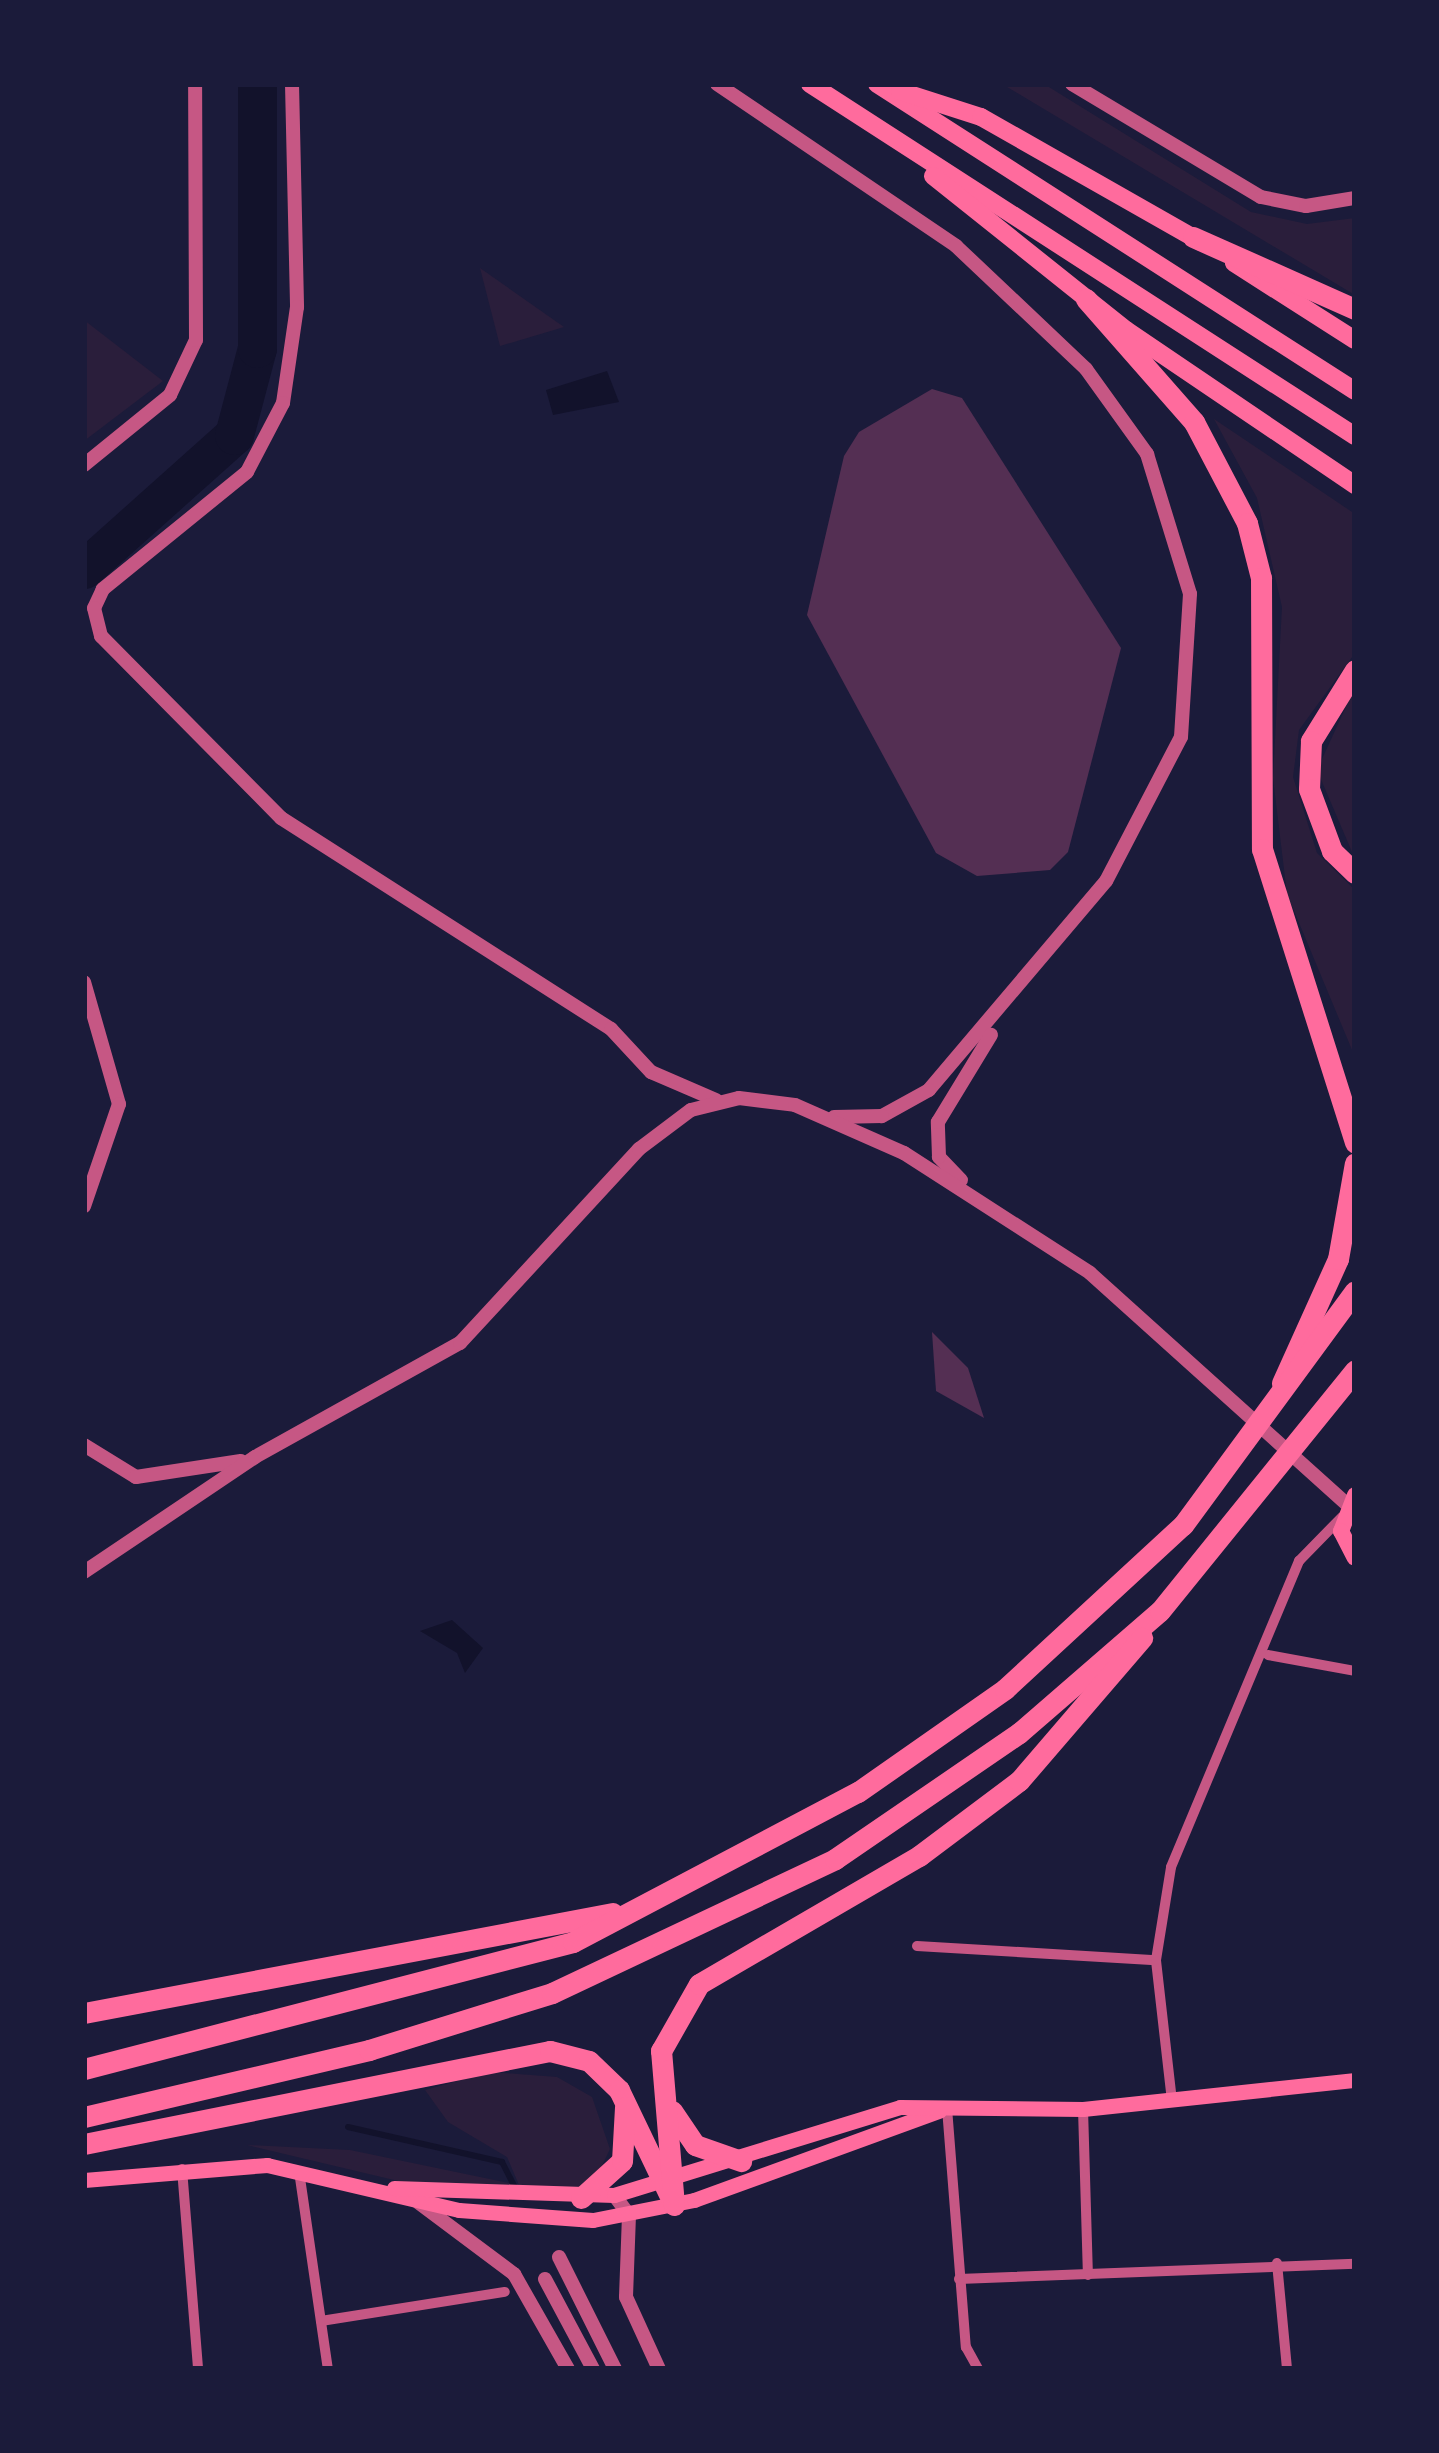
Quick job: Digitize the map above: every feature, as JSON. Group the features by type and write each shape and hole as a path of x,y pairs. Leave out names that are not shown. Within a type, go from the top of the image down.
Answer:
{"highway":[{"path":"810,84 1355,436"},
{"path":"877,84 982,117 1193,237 1355,340"},
{"path":"877,84 1355,391"},
{"path":"858,115 1085,299 1355,484"},
{"path":"1193,237 1355,309"},
{"path":"1085,299 1194,422 1247,523 1261,578 1262,849 1355,1143"},
{"path":"1355,670 1311,741 1309,789 1332,851 1355,873"},
{"path":"1273,1406 1338,1258 1355,1163"},
{"path":"84,2069 573,1942 858,1792 1005,1689 1183,1525 1355,1291"},
{"path":"674,2205 658,2084 667,2037 699,1984 919,1856 1019,1781 1105,1692 1160,1611 1276,1480 1355,1370"},
{"path":"1310,1435 1355,1394"},
{"path":"84,2116 369,2050 678,1941 932,1796 1160,1611"},
{"path":"84,2017 194,2000 660,1900"},
{"path":"84,2144 243,2120 530,2050 589,2061 619,2090 669,2184"},
{"path":"658,2084 694,2145 741,2161"},
{"path":"581,2198 626,2151 619,2090"}],"main road":[{"path":"1348,1505 1355,1558"},
{"path":"394,2188 581,2198 614,2195 669,2184 900,2107 1083,2109 1355,2080"},
{"path":"84,2180 182,2165 299,2167 394,2188 458,2210 629,2216 674,2205 947,2108"}],"street":[{"path":"84,465 170,395 196,340 195,84"},
{"path":"84,608 227,493 278,417 296,328 292,84"},
{"path":"717,84 956,246 1031,313 1115,404 1172,511 1193,622 1181,737 1135,836 1010,1006 936,1131 943,1163 1004,1218"},
{"path":"1072,84 1261,197 1306,206 1355,198"},
{"path":"104,589 94,615 113,656 264,804 611,1029 650,1072 716,1100 768,1099 829,1117 1004,1218 1128,1303 1348,1505 1299,1561 1268,1655 1171,1867 1156,1960 1172,2101"},
{"path":"84,982 118,1104 84,1206"},
{"path":"829,1117 882,1116 917,1100 1010,1006"},
{"path":"84,1572 255,1457 460,1343 639,1149 716,1100"},
{"path":"84,1445 136,1477 255,1457"},
{"path":"1268,1655 1355,1671"},
{"path":"917,1946 1156,1960"},
{"path":"947,2108 959,2279 978,2369"},
{"path":"1083,2109 1088,2275"},
{"path":"182,2165 199,2369"},
{"path":"299,2167 328,2369"},
{"path":"394,2188 514,2274 568,2369"},
{"path":"614,2195 629,2216 626,2297 659,2369"},
{"path":"559,2257 615,2369"},
{"path":"959,2279 1277,2263 1355,2264"},
{"path":"1277,2263 1287,2369"},
{"path":"545,2279 592,2369"},
{"path":"321,2321 505,2292"}],"shaded area":[{"path":"1002,84 1044,84 1251,212 1307,224 1355,218 1355,295"},
{"path":"480,268 564,327 500,346"},
{"path":"84,320 163,381 84,441"},
{"path":"607,371 619,402 553,415 546,390"},
{"path":"1214,419 1355,514 1355,653 1299,730 1293,777 1317,853 1355,890 1355,1057 1287,894 1273,778 1282,607 1257,498"},
{"path":"1355,687 1355,859 1317,770"},
{"path":"452,1620 483,1648 465,1673 457,1653 420,1631"},
{"path":"490,2072 557,2077 592,2097 610,2149 595,2180 573,2196 432,2189 247,2145 350,2150 519,2185 507,2157 448,2122 425,2090"}],"building":[{"path":"932,389 962,398 1121,648 1068,852 1050,870 977,876 936,853 807,615 844,456 859,432"},
{"path":"932,1332 968,1368 984,1418 936,1391"}],"waterway":[{"path":"84,569 234,435 257,348 257,84"},
{"path":"348,2127 502,2162 515,2187"}]}
